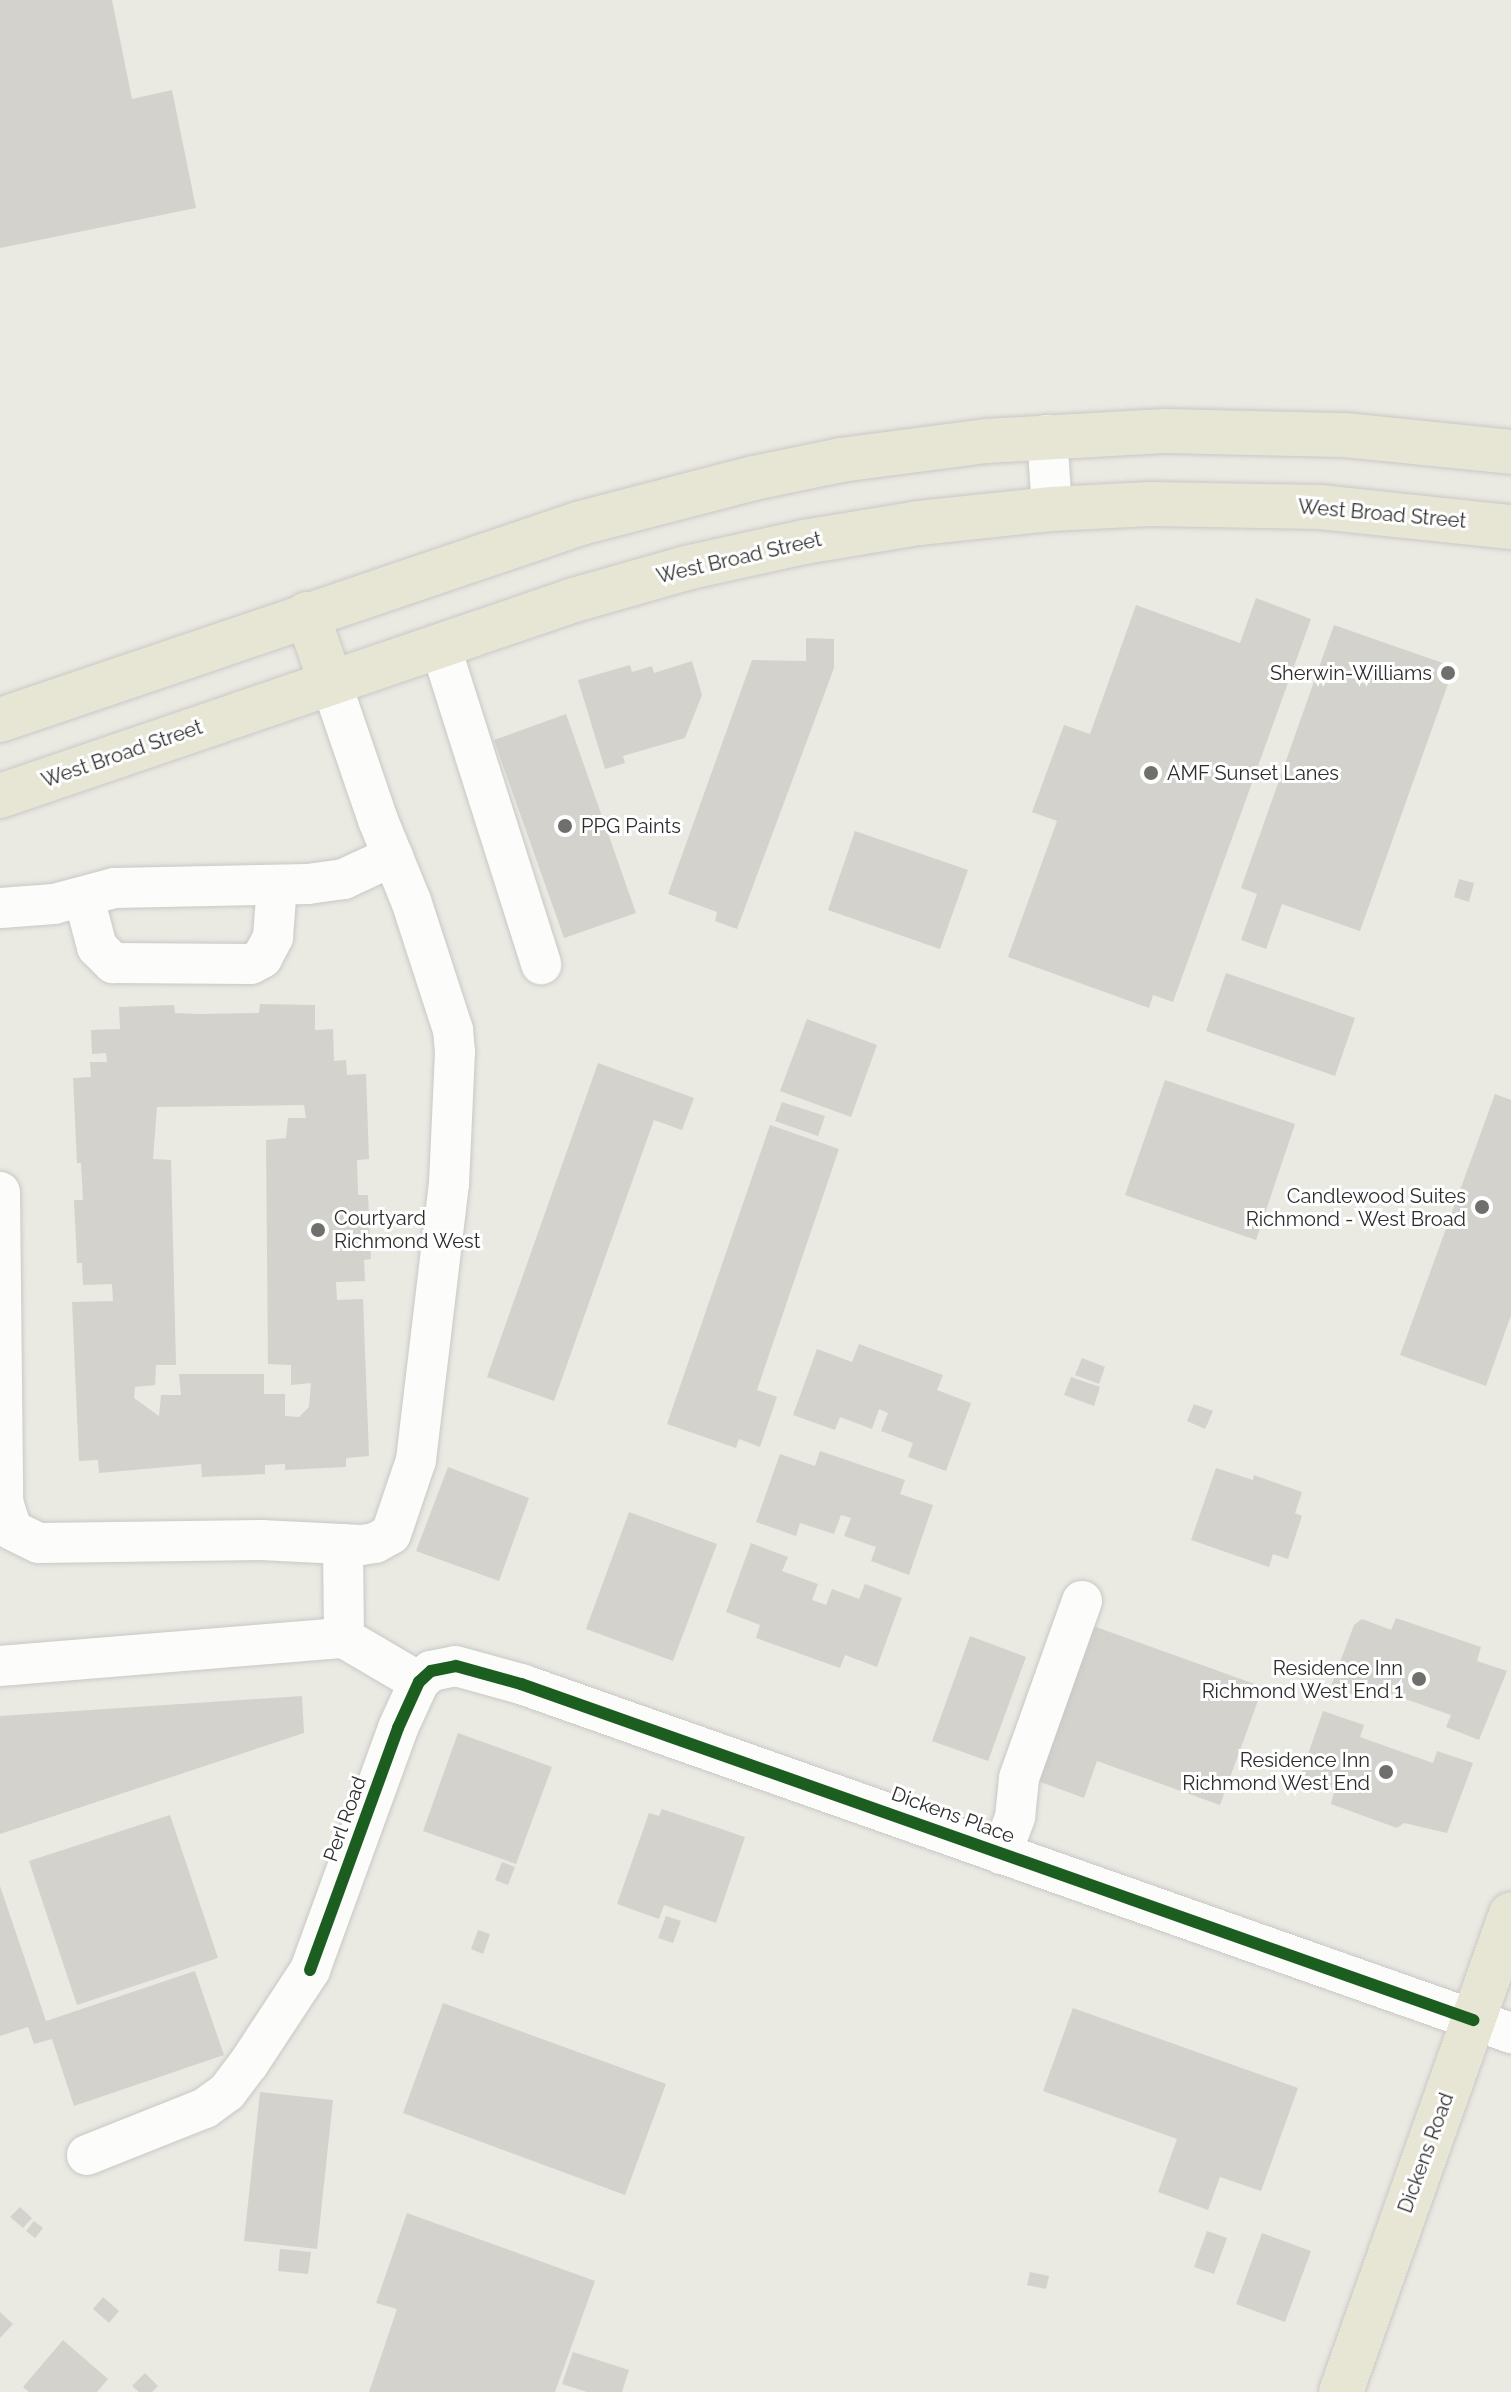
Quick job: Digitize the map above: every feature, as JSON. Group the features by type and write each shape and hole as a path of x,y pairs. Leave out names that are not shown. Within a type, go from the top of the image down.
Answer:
{"main road":[{"path":"0,720 581,523 754,478 873,455 1047,435 1165,431 1285,432 1511,452"},
{"name":"West Broad Street","path":"0,796 574,600 686,568 804,542 912,524 1052,509 1150,504 1274,505 1379,511 1511,527"},
{"path":"307,614 331,683"},
{"name":"Dickens Road","path":"1341,2392 1492,2027 1511,1914"}],"street":[{"path":"1047,435 1052,509"},
{"path":"440,645 541,964"},
{"path":"0,1192 3,1502 12,1530 39,1543 261,1540 343,1544 375,1543 391,1534 416,1460 449,1184 455,1075 453,1030 331,683"},
{"path":"0,932 0,906 84,898 114,888 277,885 344,879 393,856"},
{"path":"84,898 97,947 113,963 251,964 262,958 273,937 277,885"},
{"path":"343,1544 344,1638"},
{"path":"1001,1854 1015,1817 1019,1778 1082,1601"},
{"path":"0,1666 344,1638 419,1682"},
{"name":"Dickens Place","path":"419,1682 441,1668 479,1670 1492,2027"},
{"name":"Perl Road","path":"87,2155 205,2108 227,2092 310,1970 398,1728 419,1682"}],"building":[{"path":"0,0 112,0 132,99 172,90 196,208 0,248"},
{"name":"AMF Sunset Lanes","path":"1256,598 1311,619 1173,1002 1153,995 1149,1008 1008,957 1057,821 1032,812 1064,725 1090,734 1136,605 1240,643"},
{"path":"1334,625 1454,667 1360,931 1282,904 1266,949 1241,940 1257,894 1241,888"},
{"path":"806,638 834,639 834,668 737,929 715,921 717,912 668,894 752,660 806,661"},
{"path":"692,661 702,695 685,738 623,756 625,763 605,769 578,680 630,665 632,672 652,666 654,673"},
{"name":"PPG Paints","path":"566,714 636,913 564,938 494,740"},
{"path":"855,831 968,870 940,949 828,910"},
{"path":"1459,879 1474,883 1469,902 1454,897"},
{"path":"1226,973 1355,1018 1335,1076 1206,1031"},
{"name":"Courtyard Richmond West","path":"260,1004 315,1005 315,1030 333,1029 334,1061 346,1060 347,1075 366,1074 369,1159 357,1160 358,1195 368,1195 371,1259 364,1260 365,1281 336,1282 337,1300 363,1299 369,1456 346,1458 346,1467 285,1470 285,1464 265,1465 265,1474 202,1477 201,1464 99,1473 98,1460 79,1461 72,1302 113,1301 112,1284 83,1285 82,1263 77,1263 74,1200 83,1200 81,1163 77,1163 73,1078 91,1077 90,1062 107,1062 106,1053 92,1054 91,1030 120,1029 119,1007 174,1005 175,1013 259,1013","holes":["304,1105 306,1118 288,1118 286,1138 266,1140 268,1364 291,1365 291,1385 311,1383 309,1407 299,1417 285,1416 285,1394 264,1394 264,1374 179,1374 181,1395 161,1395 159,1416 134,1398 135,1387 155,1385 156,1365 176,1365 171,1160 153,1159 157,1107"]},
{"path":"807,1019 877,1045 851,1117 780,1091"},
{"path":"598,1063 694,1098 682,1130 654,1120 554,1401 487,1377"},
{"path":"1165,1080 1295,1124 1256,1240 1125,1195"},
{"name":"Candlewood Suites Richmond - West Broad","path":"1495,1094 1511,1100 1511,1315 1486,1386 1400,1355"},
{"path":"782,1102 825,1116 818,1136 775,1121"},
{"path":"770,1125 839,1149 757,1390 777,1397 760,1447 739,1439 736,1448 667,1424"},
{"path":"859,1344 943,1375 937,1390 971,1403 946,1471 908,1457 913,1443 881,1431 888,1413 879,1409 872,1429 840,1417 835,1430 793,1415 817,1349 852,1362"},
{"path":"1082,1358 1105,1367 1099,1384 1075,1375"},
{"path":"1071,1377 1100,1387 1094,1406 1064,1395"},
{"path":"1194,1404 1213,1411 1205,1429 1187,1421"},
{"path":"820,1451 905,1480 900,1494 933,1505 909,1575 871,1561 876,1547 844,1536 851,1518 841,1515 834,1534 800,1523 796,1536 756,1522 780,1454 815,1466"},
{"path":"448,1467 529,1498 499,1581 416,1551"},
{"path":"1216,1468 1253,1480 1254,1475 1302,1492 1295,1513 1302,1516 1288,1559 1273,1554 1269,1567 1191,1540"},
{"path":"629,1512 717,1544 673,1661 586,1629"},
{"path":"751,1543 788,1557 782,1571 818,1584 812,1600 826,1605 832,1589 859,1599 865,1584 902,1598 877,1667 845,1655 840,1668 756,1638 760,1625 726,1612"},
{"name":"Residence Inn Richmond West End 1","path":"1396,1618 1481,1647 1477,1661 1507,1671 1479,1740 1446,1727 1451,1715 1377,1689 1372,1702 1331,1686 1354,1625 1362,1619 1391,1630"},
{"path":"1082,1622 1263,1687 1220,1805 1097,1761 1084,1798 1027,1777"},
{"path":"970,1636 1026,1657 988,1761 932,1741"},
{"path":"302,1696 304,1733 0,1834 0,1716"},
{"name":"Residence Inn Richmond West End","path":"1323,1711 1364,1725 1360,1737 1433,1763 1437,1751 1473,1763 1447,1833 1404,1823 1397,1828 1331,1804 1334,1792 1299,1780"},
{"path":"458,1733 552,1767 516,1864 423,1831"},
{"path":"662,1809 745,1837 716,1923 664,1905 659,1919 617,1904 649,1813 659,1816"},
{"path":"170,1815 218,1958 77,2005 29,1861"},
{"path":"502,1862 515,1867 508,1885 495,1880"},
{"path":"0,1886 46,2021 195,1971 224,2055 74,2106 52,2039 34,2044 28,2027 0,2036"},
{"path":"666,1916 681,1921 673,1943 658,1938"},
{"path":"478,1930 490,1934 483,1954 471,1949"},
{"path":"443,2003 666,2084 625,2195 403,2113"},
{"path":"1073,2008 1298,2088 1261,2191 1220,2177 1208,2210 1158,2192 1177,2139 1043,2091"},
{"path":"260,2092 333,2100 317,2249 244,2241"},
{"path":"20,2207 32,2218 23,2228 10,2217"},
{"path":"407,2213 595,2281 555,2392 369,2392 397,2309 376,2303"},
{"path":"34,2221 43,2228 35,2238 26,2231"},
{"path":"1207,2231 1227,2238 1214,2274 1194,2267"},
{"path":"1262,2233 1311,2251 1285,2322 1236,2304"},
{"path":"280,2249 311,2252 308,2274 278,2271"},
{"path":"1030,2272 1049,2276 1046,2289 1027,2285"},
{"path":"103,2297 119,2311 109,2323 93,2309"},
{"path":"0,2312 13,2324 0,2338"},
{"path":"63,2340 108,2379 97,2392 29,2392 23,2387"},
{"path":"573,2352 629,2370 622,2392 587,2392 562,2384"},
{"path":"145,2373 158,2386 152,2392 139,2392 132,2386"}],"cycle path":[{"path":"310,1970 398,1728 419,1682 431,1671 456,1666 521,1684 1473,2020"}],"place":[{"name":"Sherwin-Williams","path":"1448,673"},
{"name":"AMF Sunset Lanes","path":"1151,773"},
{"name":"PPG Paints","path":"565,826"},
{"name":"Candlewood Suites Richmond - West Broad","path":"1482,1207"},
{"name":"Courtyard Richmond West","path":"318,1230"},
{"name":"Residence Inn Richmond West End 1","path":"1419,1679"},
{"name":"Residence Inn Richmond West End","path":"1386,1772"}]}
